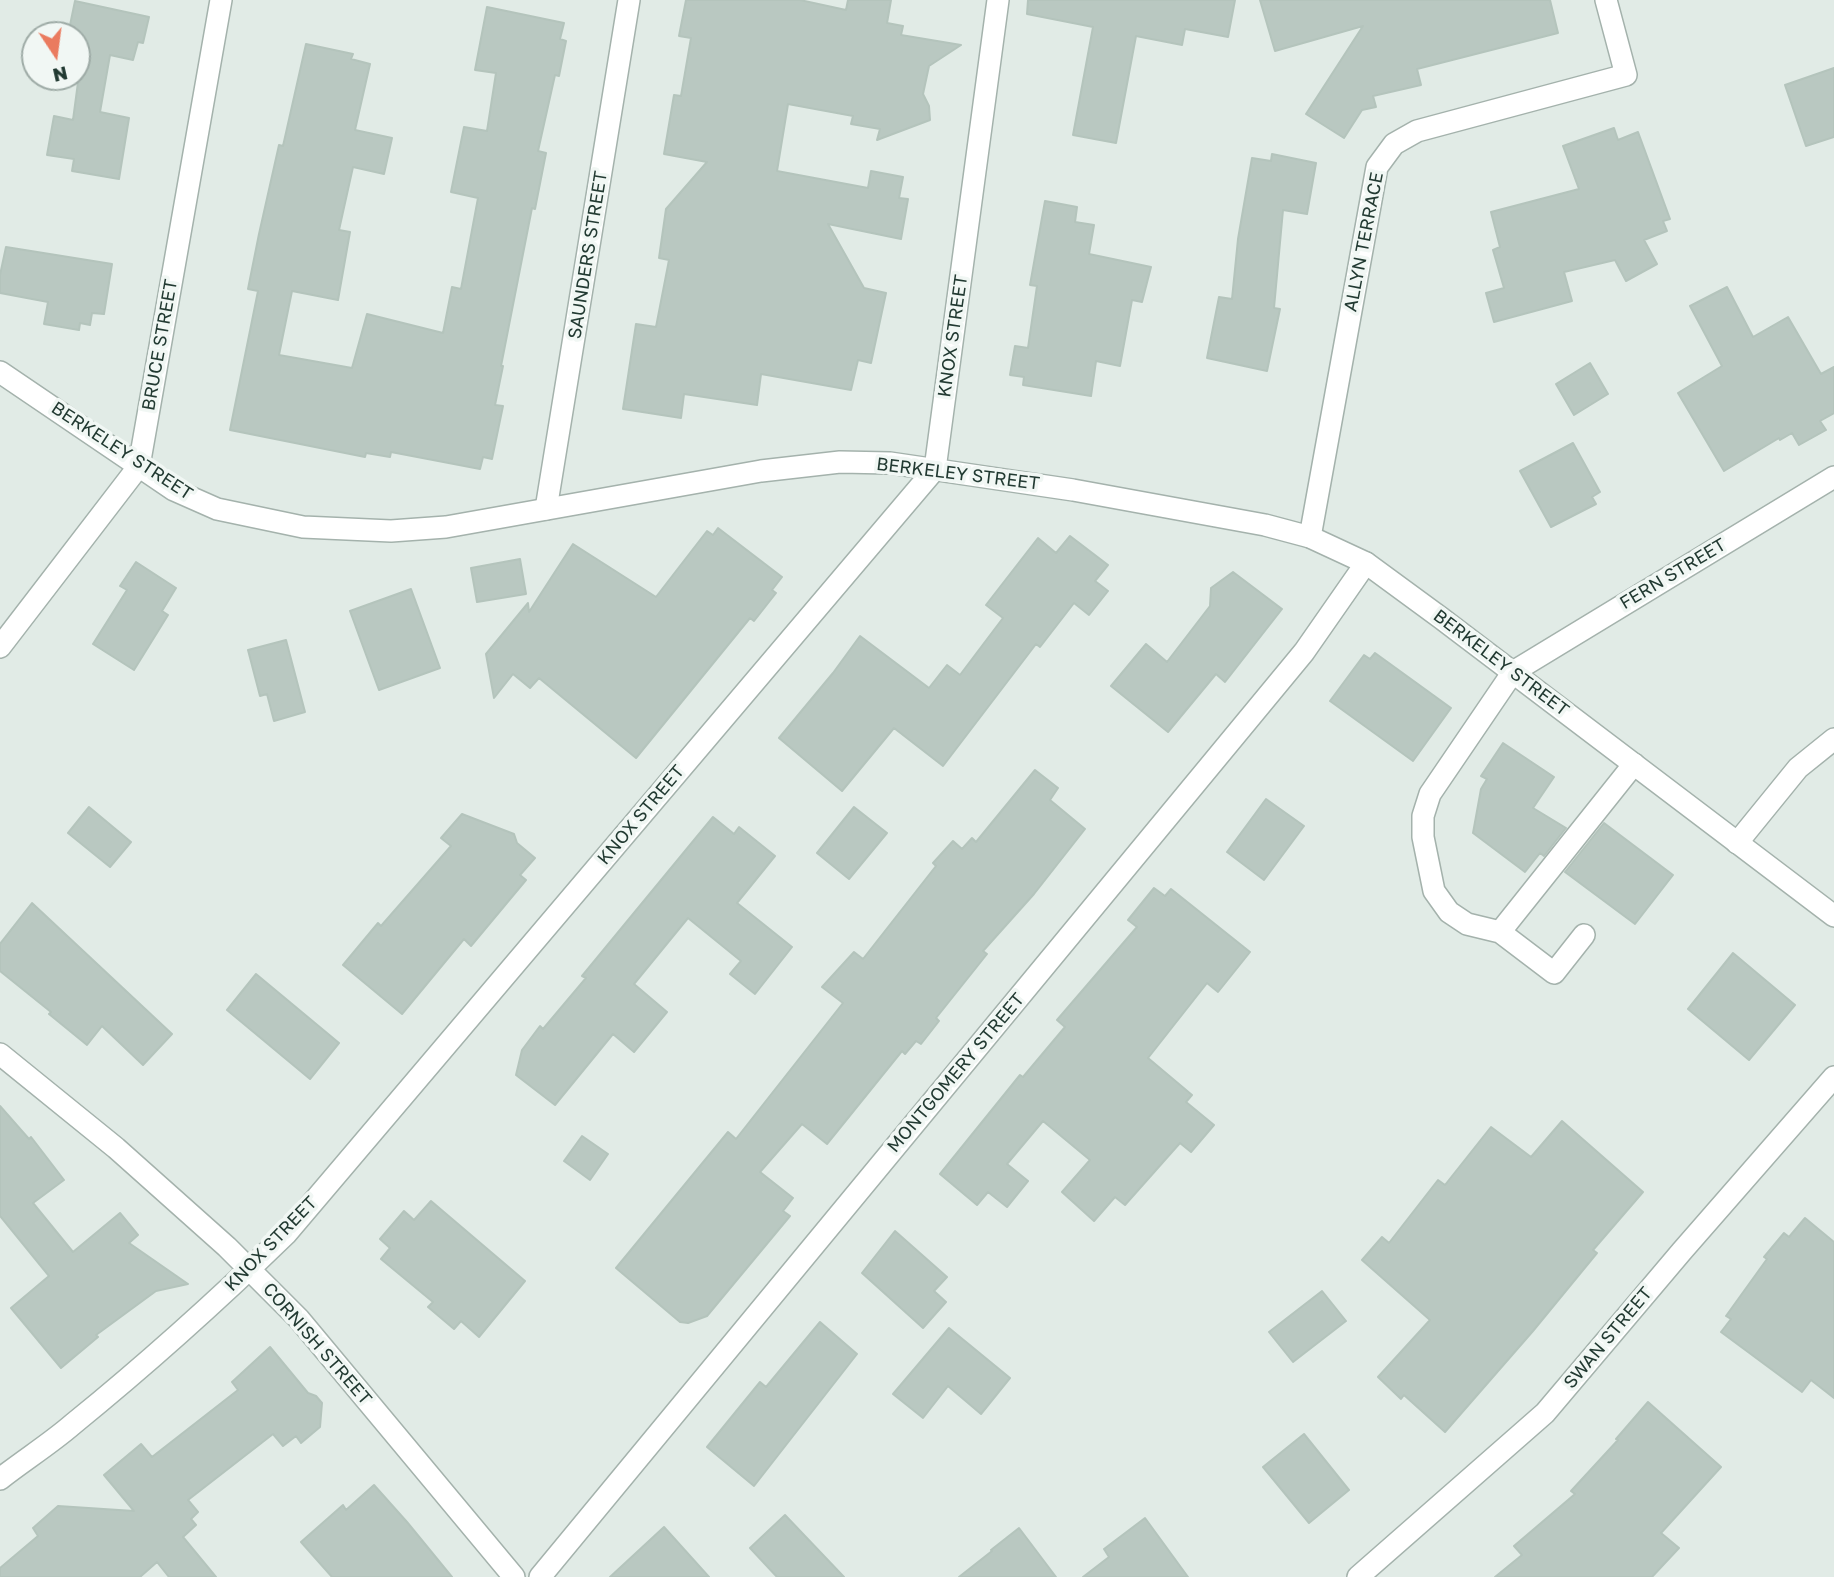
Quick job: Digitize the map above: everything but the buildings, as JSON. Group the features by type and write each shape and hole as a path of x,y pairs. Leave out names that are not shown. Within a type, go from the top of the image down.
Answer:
{"street":[{"name":"BRUCE STREET","path":"0,646 139,466 221,0"},
{"name":"SAUNDERS STREET","path":"546,509 629,0"},
{"name":"KNOX STREET","path":"0,1479 71,1426 203,1315 295,1223 935,469 998,0"},
{"name":"ALLYN TERRACE","path":"1310,537 1377,167 1394,144 1417,131 1626,75 1606,0"},
{"name":"BERKELEY STREET","path":"0,372 174,490 218,509 303,527 391,531 432,528 803,465 840,462 890,463 1073,490 1265,525 1310,537 1366,563 1834,916"},
{"name":"FERN STREET","path":"1513,672 1834,477"},
{"name":"MONTGOMERY STREET","path":"540,1577 1304,652 1366,563"},
{"path":"1513,672 1430,794 1423,816 1427,866 1434,891 1449,912 1467,924 1500,932 1554,973 1584,935"},
{"path":"1737,843 1798,768 1834,739"},
{"path":"1500,932 1634,764"},
{"name":"CORNISH STREET","path":"0,1054 116,1148 250,1269 299,1319 514,1577"},
{"name":"SWAN STREET","path":"1359,1577 1545,1413 1834,1077"}]}
